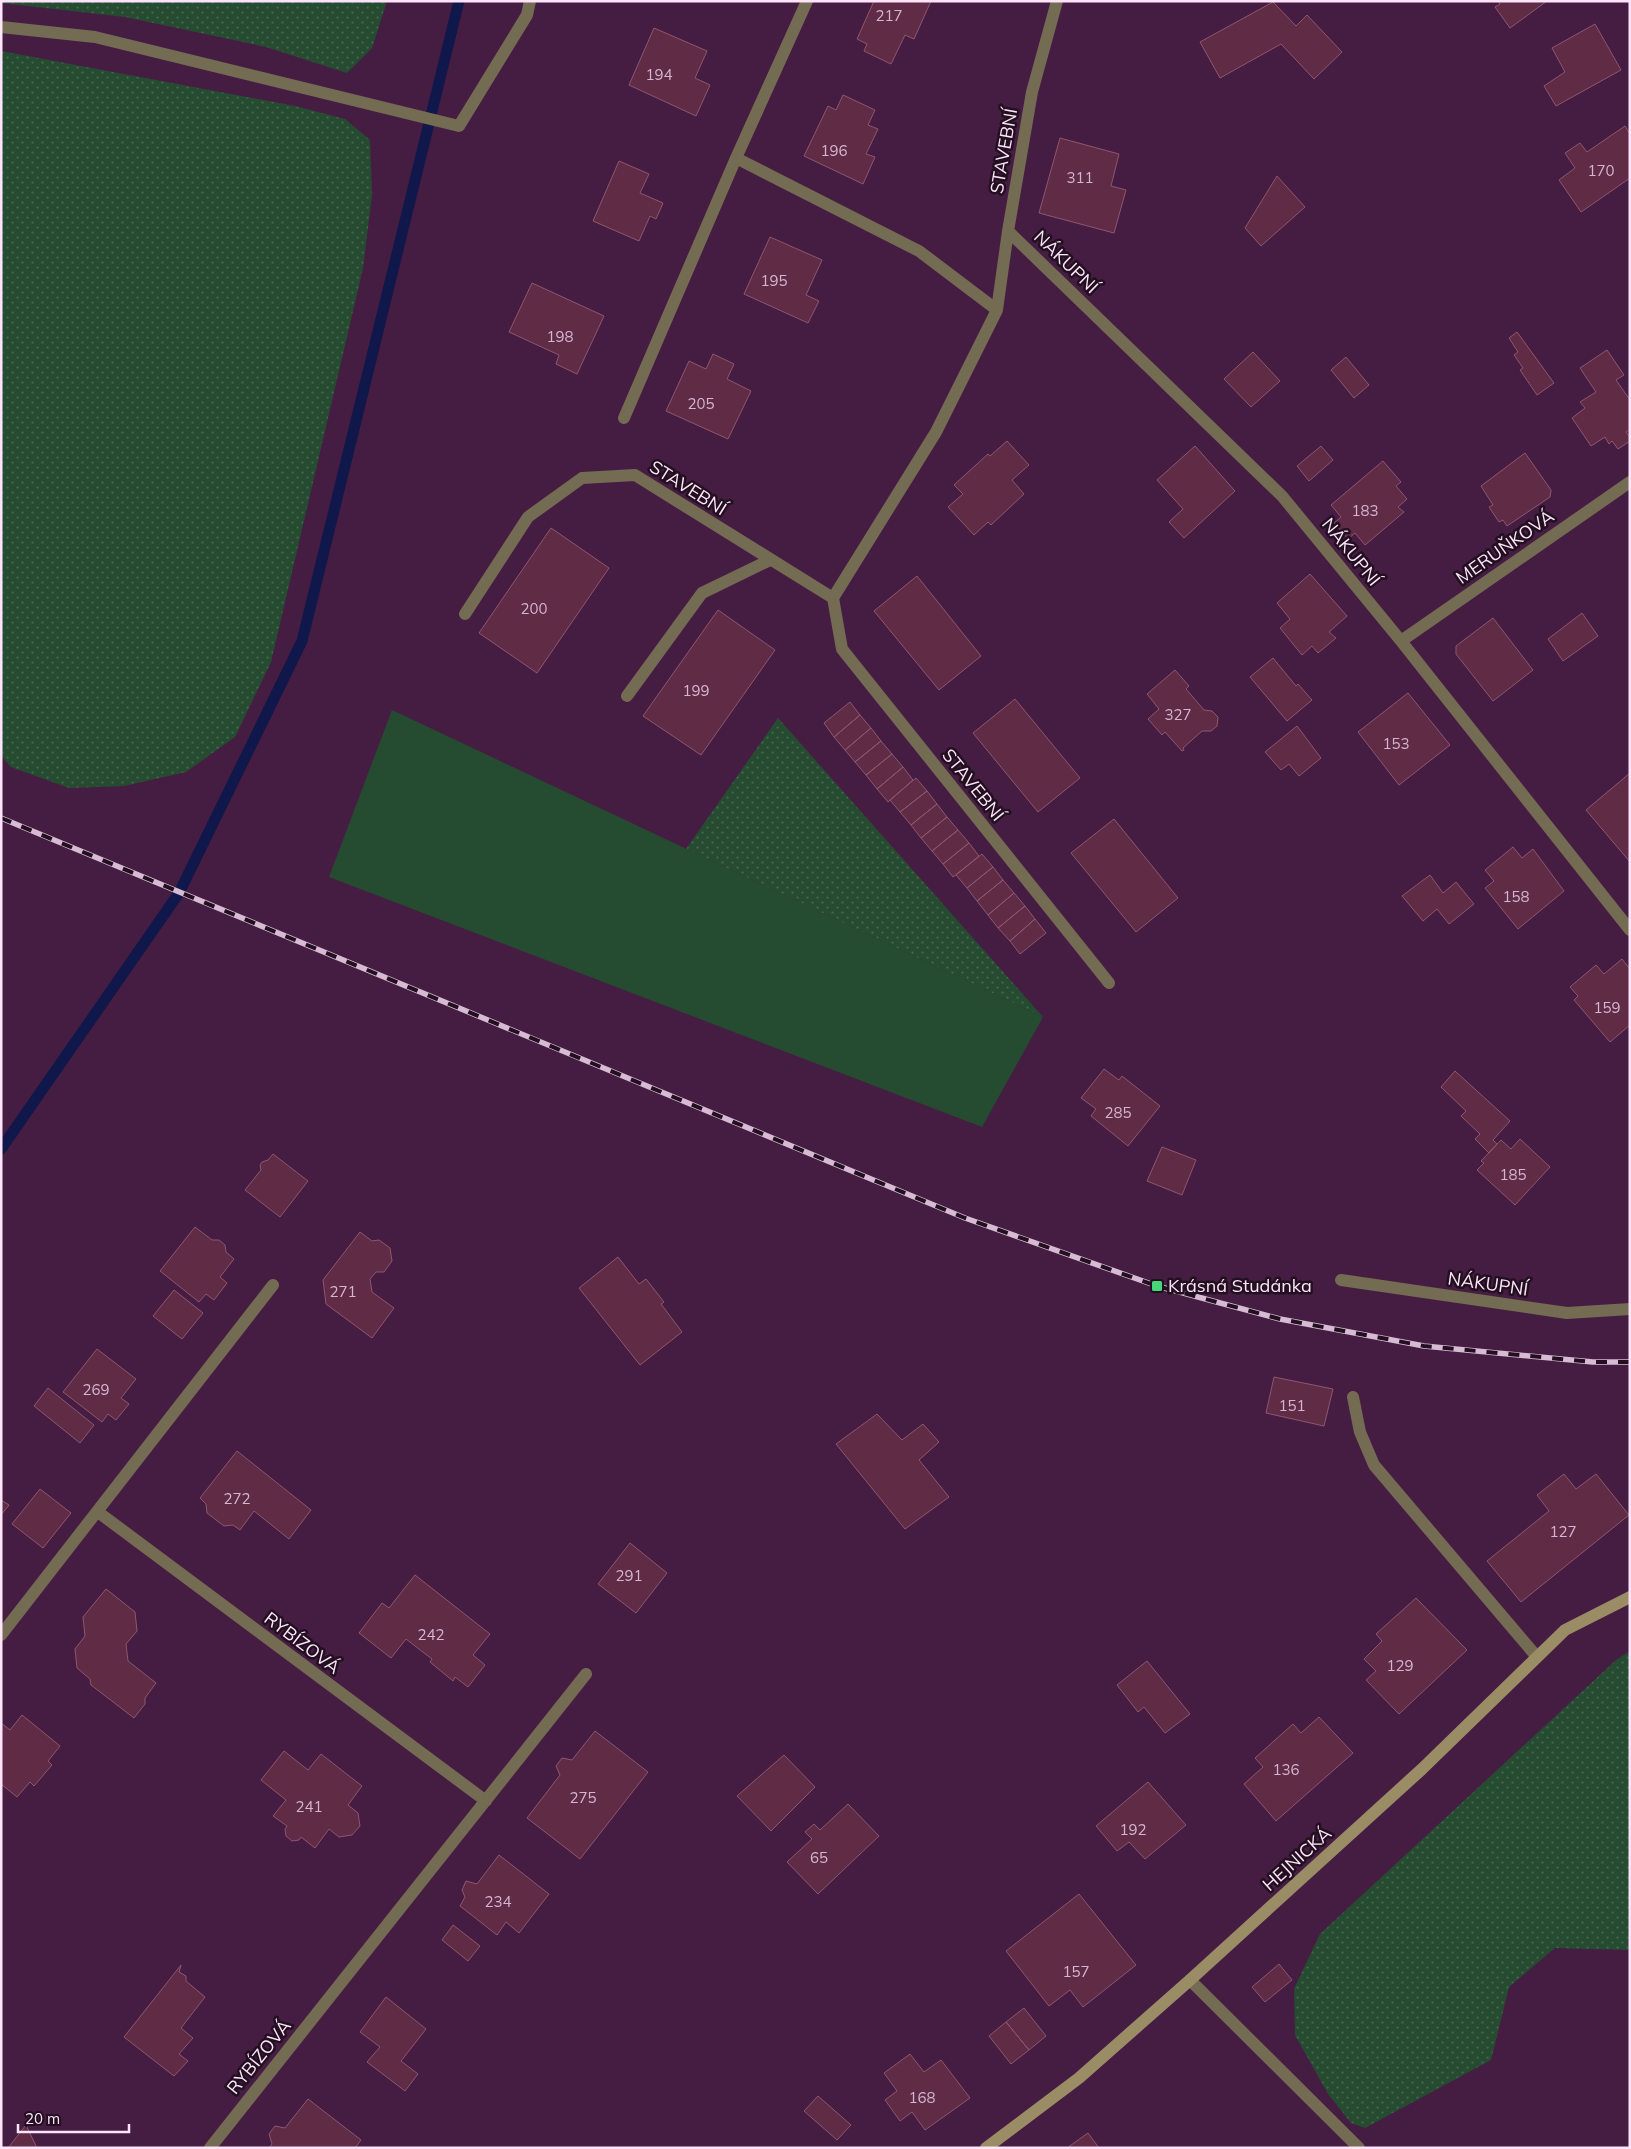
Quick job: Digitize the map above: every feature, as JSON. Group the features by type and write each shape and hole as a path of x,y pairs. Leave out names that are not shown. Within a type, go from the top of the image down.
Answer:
{"main road":[{"name":"HEJNICKÁ","path":"986,2148 1079,2078 1190,1980 1422,1769 1565,1630 1630,1597"}],"street":[{"path":"1,27 95,37 459,126 526,15 530,1"},
{"path":"624,418 736,158 807,1"},
{"name":"STAVEBNÍ","path":"1058,1 1032,92 1008,231 997,310 936,432 833,598 842,649 1109,983"},
{"path":"736,158 919,251 997,310"},
{"name":"NÁKUPNÍ","path":"1008,231 1282,496 1401,641 1630,930"},
{"name":"STAVEBNÍ","path":"465,614 528,517 582,478 635,476 833,598"},
{"name":"MERUŇKOVÁ","path":"1401,641 1630,482"},
{"path":"627,696 702,594 770,560"},
{"name":"NÁKUPNÍ","path":"1341,1280 1568,1313 1630,1309"},
{"path":"1,1635 273,1286"},
{"path":"1353,1397 1360,1432 1374,1465 1537,1657"},
{"name":"RYBÍZOVÁ","path":"98,1512 486,1801"},
{"name":"RYBÍZOVÁ","path":"210,2148 586,1674"},
{"path":"1190,1980 1360,2148"}],"green space":[{"path":"1,1 387,1 372,48 347,73 266,47 125,17 1,3"},
{"path":"1,51 295,106 345,119 370,140 372,195 363,268 271,662 235,737 186,772 124,786 69,788 11,767 1,756"},
{"path":"392,710 1043,1017 982,1127 329,877"},
{"path":"778,718 1043,1017 686,849"},
{"path":"1630,1651 1630,1950 1555,1948 1509,1987 1491,2060 1365,2128 1351,2123 1328,2094 1295,2035 1294,1989 1320,1934 1616,1660"}],"building":[{"path":"874,1 931,1 914,39 905,35 891,64 864,51 867,44 857,39"},
{"path":"1498,1 1547,1 1510,28 1495,7 1500,4"},
{"path":"1273,2 1296,26 1307,15 1342,52 1314,79 1281,44 1220,78 1200,42"},
{"path":"1595,24 1621,70 1556,106 1544,86 1565,72 1552,48"},
{"path":"654,28 707,51 695,78 710,85 696,116 629,85"},
{"path":"843,95 875,110 868,125 878,129 866,154 875,157 863,184 804,156 828,106 836,110"},
{"path":"1625,126 1630,134 1630,178 1581,212 1559,180 1575,168 1565,153 1580,143 1587,152"},
{"path":"1060,138 1119,154 1111,186 1126,190 1114,233 1039,213"},
{"path":"619,161 649,174 640,193 663,203 656,219 650,216 639,241 593,221"},
{"path":"1277,176 1305,207 1261,246 1245,228"},
{"path":"770,237 822,260 806,295 819,301 808,323 744,294"},
{"path":"532,283 604,316 577,374 556,364 559,355 509,332"},
{"path":"1517,332 1554,383 1537,395 1520,370 1523,368 1514,355 1518,352 1509,338"},
{"path":"1607,350 1624,375 1616,380 1630,400 1630,429 1626,432 1630,437 1630,441 1618,449 1612,441 1609,444 1605,437 1591,446 1572,418 1585,408 1580,402 1596,392 1580,368"},
{"path":"1253,352 1280,381 1251,407 1224,379"},
{"path":"713,354 734,364 727,379 751,391 728,439 666,411 689,361 706,369"},
{"path":"1346,357 1369,385 1354,398 1331,370"},
{"path":"1007,441 1029,465 1012,480 1024,494 991,525 988,522 974,535 948,507 963,494 954,485 988,454 990,456"},
{"path":"1195,446 1235,491 1184,538 1169,522 1183,509 1157,480"},
{"path":"1321,446 1333,460 1309,481 1297,466"},
{"path":"1525,453 1551,490 1550,497 1507,526 1503,520 1499,522 1489,507 1493,505 1481,486"},
{"path":"1383,461 1401,482 1396,486 1407,499 1398,507 1404,512 1365,545 1355,533 1348,539 1334,523 1341,517 1331,505"},
{"path":"551,528 609,568 537,673 479,633"},
{"path":"1310,574 1347,616 1329,632 1336,638 1318,653 1312,646 1302,655 1280,628 1290,619 1277,603"},
{"path":"917,576 981,656 939,690 874,611"},
{"path":"718,610 775,650 701,755 643,716"},
{"path":"1582,613 1598,636 1563,661 1548,639"},
{"path":"1493,618 1533,670 1493,701 1456,654 1456,646"},
{"path":"1273,658 1296,686 1298,684 1312,700 1287,721 1250,677"},
{"path":"1175,670 1189,686 1186,689 1204,710 1212,711 1218,717 1217,726 1211,731 1202,731 1182,751 1165,732 1162,735 1148,719 1159,709 1147,694"},
{"path":"1408,693 1450,745 1399,785 1358,732"},
{"path":"1015,699 1080,778 1038,812 973,733"},
{"path":"850,702 860,715 834,737 824,723"},
{"path":"860,715 871,728 845,750 834,737"},
{"path":"1297,726 1321,758 1299,776 1289,764 1281,770 1265,752"},
{"path":"871,728 881,741 855,762 845,750"},
{"path":"881,741 892,754 866,775 855,762"},
{"path":"892,754 903,767 877,789 866,775"},
{"path":"903,767 913,780 888,802 877,789"},
{"path":"1630,773 1630,862 1586,810"},
{"path":"916,778 927,791 900,812 890,800"},
{"path":"927,791 937,804 911,825 900,812"},
{"path":"937,804 947,817 921,838 911,825"},
{"path":"947,817 958,830 932,851 921,838"},
{"path":"1114,819 1178,898 1136,932 1071,853"},
{"path":"958,830 969,843 943,864 932,851"},
{"path":"969,843 979,856 953,877 943,864"},
{"path":"1513,847 1522,858 1533,849 1564,891 1518,929 1485,888 1494,881 1485,870"},
{"path":"982,854 993,867 967,888 956,875"},
{"path":"993,867 1003,880 977,901 967,888"},
{"path":"1430,875 1443,893 1456,882 1474,904 1449,924 1437,909 1423,921 1402,896"},
{"path":"1003,880 1014,893 988,915 977,901"},
{"path":"1014,893 1025,906 998,928 988,915"},
{"path":"1025,906 1035,919 1010,941 998,928"},
{"path":"1035,919 1046,933 1020,954 1010,941"},
{"path":"1622,959 1630,969 1630,1025 1610,1042 1574,1000 1578,996 1570,987 1596,965 1604,974"},
{"path":"1104,1069 1119,1080 1122,1076 1160,1106 1128,1146 1091,1116 1096,1109 1081,1098"},
{"path":"1455,1071 1510,1121 1493,1140 1497,1144 1489,1153 1475,1139 1480,1134 1461,1116 1466,1111 1441,1087"},
{"path":"1520,1139 1550,1167 1515,1205 1477,1170 1484,1163 1481,1161 1501,1140 1511,1149"},
{"path":"1162,1147 1196,1160 1182,1195 1147,1181"},
{"path":"273,1154 308,1181 280,1217 245,1190 261,1170 260,1165 262,1162 268,1160"},
{"path":"195,1227 212,1240 219,1240 225,1245 226,1252 234,1259 220,1277 227,1283 214,1300 206,1294 199,1302 160,1271"},
{"path":"360,1232 372,1241 379,1240 390,1248 392,1261 384,1272 376,1272 370,1279 372,1292 394,1308 372,1338 326,1304 323,1280"},
{"path":"618,1257 639,1284 646,1279 664,1302 661,1304 682,1332 640,1365 579,1288"},
{"path":"174,1290 203,1313 182,1339 153,1316"},
{"path":"97,1349 136,1379 121,1398 129,1404 116,1420 108,1414 102,1422 63,1392"},
{"path":"1274,1377 1333,1389 1324,1426 1266,1413"},
{"path":"48,1388 94,1425 80,1443 34,1406"},
{"path":"877,1414 902,1440 923,1424 939,1442 919,1460 949,1497 905,1529 836,1444"},
{"path":"237,1451 311,1510 289,1539 254,1511 240,1530 233,1525 224,1526 207,1513 206,1504 200,1498"},
{"path":"1564,1474 1576,1489 1596,1474 1629,1515 1521,1602 1487,1561 1549,1511 1537,1495"},
{"path":"40,1489 71,1513 43,1548 12,1524"},
{"path":"1,1500 9,1505 1,1515"},
{"path":"630,1543 667,1573 636,1613 598,1584"},
{"path":"415,1575 490,1634 473,1655 485,1665 468,1687 455,1677 453,1681 430,1662 432,1659 406,1639 391,1658 359,1633 382,1603 389,1608"},
{"path":"106,1589 135,1612 137,1631 126,1644 128,1661 156,1683 145,1698 145,1704 134,1718 91,1685 90,1679 77,1668 75,1649 85,1636 83,1617"},
{"path":"1416,1598 1467,1650 1399,1714 1366,1680 1376,1671 1364,1659 1382,1641 1376,1634"},
{"path":"1147,1661 1190,1714 1165,1733 1144,1707 1138,1712 1117,1685"},
{"path":"22,1715 60,1746 48,1761 52,1765 34,1786 30,1782 17,1797 1,1784 1,1723 10,1730"},
{"path":"1319,1717 1353,1753 1276,1821 1244,1784 1263,1767 1255,1758 1293,1724 1301,1733"},
{"path":"595,1731 648,1772 580,1859 527,1818 560,1775 556,1766 562,1758 572,1760"},
{"path":"284,1751 308,1770 321,1754 362,1786 348,1805 358,1813 360,1826 352,1835 339,1837 329,1829 315,1848 301,1837 299,1840 292,1841 286,1836 285,1829 287,1826 273,1816 286,1800 261,1780"},
{"path":"784,1755 815,1787 771,1831 737,1796"},
{"path":"1148,1782 1186,1825 1145,1859 1129,1842 1117,1851 1096,1826"},
{"path":"848,1804 879,1836 818,1894 787,1862 812,1839 805,1832 814,1824 820,1830"},
{"path":"499,1855 549,1894 519,1933 506,1922 497,1935 460,1906 465,1897 462,1890 466,1881 477,1884"},
{"path":"1079,1894 1136,1965 1083,2007 1070,1990 1049,2006 1006,1951"},
{"path":"453,1925 480,1946 468,1961 442,1940"},
{"path":"1279,1964 1292,1980 1265,2002 1252,1987"},
{"path":"181,1965 179,1972 186,1976 186,1981 205,1997 181,2028 193,2038 179,2054 188,2061 174,2076 124,2037"},
{"path":"386,1997 426,2029 401,2061 418,2074 405,2091 367,2062 380,2047 360,2032"},
{"path":"1024,2008 1046,2036 1029,2050 1006,2022"},
{"path":"1006,2022 1029,2050 1011,2064 989,2036"},
{"path":"910,2054 924,2072 941,2060 970,2098 925,2130 912,2112 900,2121 885,2100 897,2091 884,2073"},
{"path":"818,2096 851,2125 837,2140 804,2111"},
{"path":"308,2099 361,2140 355,2148 269,2148 272,2144 269,2134 275,2126 285,2128"},
{"path":"26,2125 37,2148 8,2148"},
{"path":"1088,2133 1099,2148 1067,2148"}],"waterway":[{"path":"1,1149 179,893 302,641 459,1"}],"railway":[{"path":"1,818 965,1218 1157,1286 1280,1319 1424,1346 1593,1362 1630,1362"}],"place":[{"name":"Krásná Studánka","path":"1157,1286"}]}
